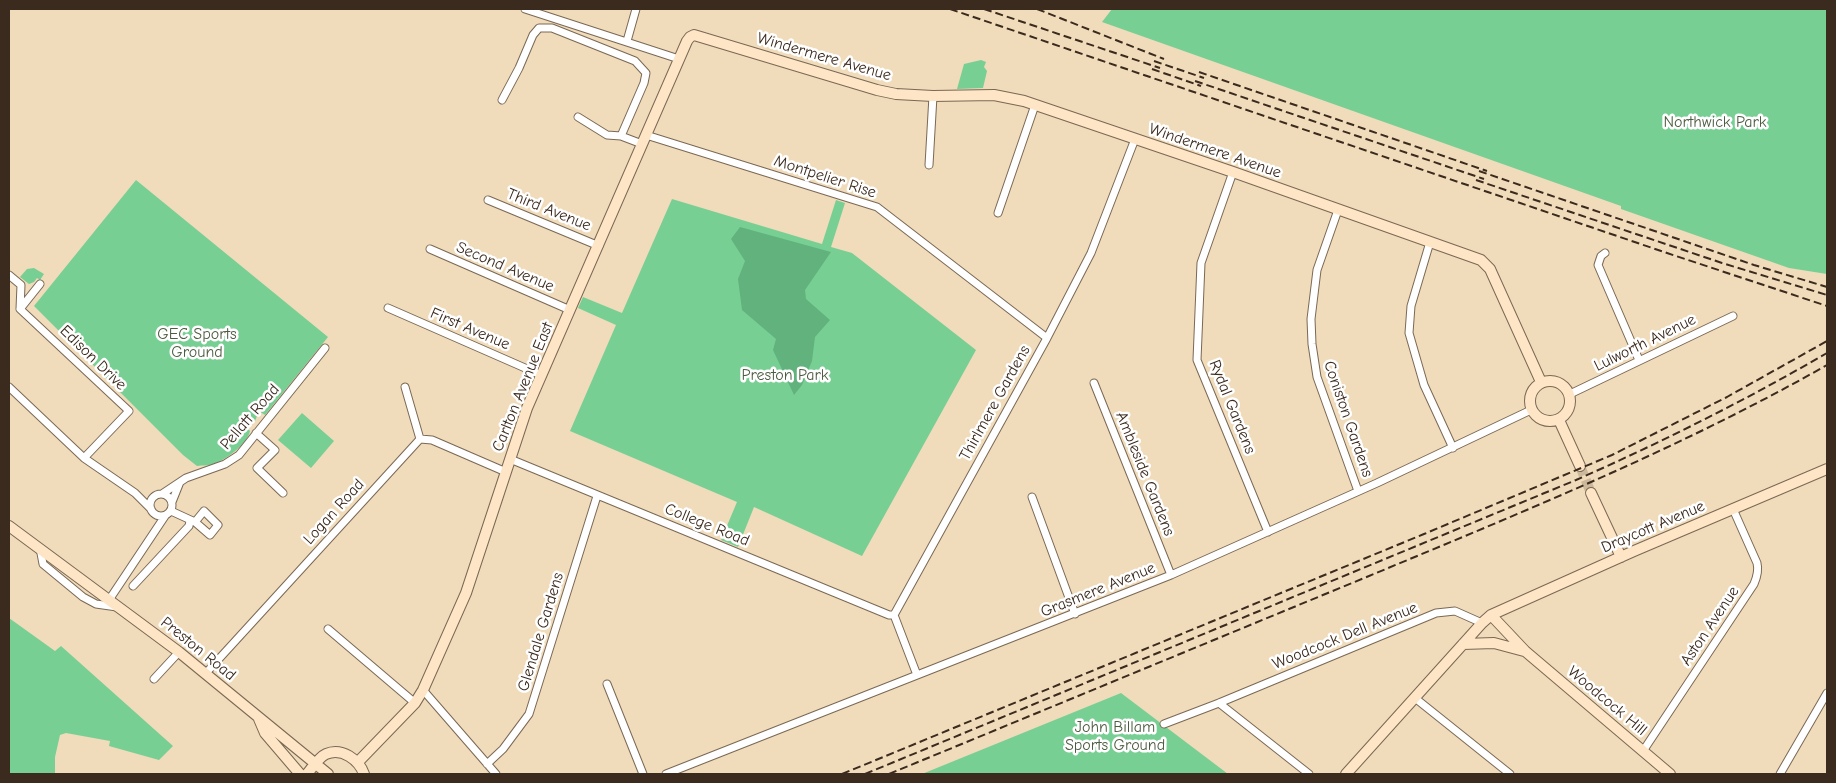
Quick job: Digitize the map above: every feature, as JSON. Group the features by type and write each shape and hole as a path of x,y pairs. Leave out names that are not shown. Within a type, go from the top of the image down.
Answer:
{"street":[{"path":"525,9 679,59"},
{"path":"627,41 636,9"},
{"path":"502,100 520,68 534,35 539,28 552,28 635,61 646,73 644,83 621,136"},
{"name":"Windermere Avenue","path":"690,37 694,35 705,38 877,90 896,94 933,96 994,94 1035,105 1233,172 1481,260 1490,269 1541,382"},
{"name":"Carlton Avenue East","path":"358,762 415,703 423,690 466,593 527,408 690,37"},
{"path":"929,165 933,96"},
{"path":"998,213 1035,105"},
{"name":"Montpelier Rise","path":"578,117 607,135 644,139 876,207 1047,338"},
{"name":"Thirlmere Gardens","path":"894,615 1047,338 1091,253 1135,139"},
{"name":"Rydal Gardens","path":"1233,172 1201,263 1197,360 1268,532"},
{"name":"Third Avenue","path":"488,200 598,246"},
{"name":"Coniston Gardens","path":"1338,210 1317,270 1311,319 1312,344 1317,377 1358,491"},
{"path":"1430,242 1411,306 1409,333 1424,385 1453,448"},
{"name":"Second Avenue","path":"430,250 570,310"},
{"path":"1605,253 1601,256 1598,265 1639,360"},
{"path":"9,275 21,285 20,309"},
{"path":"20,309 40,284"},
{"name":"First Avenue","path":"388,308 541,375"},
{"name":"Edison Drive","path":"20,309 129,411 84,458"},
{"name":"Lulworth Avenue","path":"1570,394 1733,316"},
{"name":"Pellatt Road","path":"158,495 186,478 226,464 239,454 272,416 325,348"},
{"path":"1555,381 1562,384 1570,394 1570,407 1559,420 1545,421 1538,418 1531,410 1530,396 1532,390 1541,382 1555,381"},
{"name":"Ambleside Gardens","path":"1094,383 1171,575"},
{"path":"9,387 84,458 135,493 152,512 159,516 168,513 193,521 133,586"},
{"path":"405,387 420,439 432,440 506,472"},
{"name":"Grasmere Avenue","path":"666,774 1171,575 1453,448 1531,410"},
{"path":"1559,420 1580,466"},
{"path":"256,433 275,450 256,468 283,493"},
{"name":"Logan Road","path":"206,673 420,439"},
{"name":"College Road","path":"510,459 732,551 894,615"},
{"name":"Draycott Avenue","path":"1491,616 1621,557 1827,469"},
{"path":"109,600 168,513 180,482"},
{"path":"1591,492 1621,557"},
{"path":"135,493 168,497 172,502"},
{"path":"155,531 151,502 158,495"},
{"name":"Glendale Gardens","path":"487,764 503,749 529,714 597,496"},
{"path":"1032,497 1075,614"},
{"name":"Aston Avenue","path":"1643,750 1754,584 1758,570 1757,562 1733,509"},
{"name":"Preston Road","path":"9,526 180,652 328,774"},
{"name":"Preston Road","path":"40,548 43,564 83,597 96,604 120,608"},
{"name":"Woodcock Dell Avenue","path":"1164,724 1436,613 1455,611 1482,623"},
{"path":"894,615 917,675"},
{"path":"1348,774 1482,623 1491,616"},
{"name":"Woodcock Hill","path":"1491,616 1525,651 1670,774"},
{"path":"328,629 415,703"},
{"name":"Woodcock Hill","path":"1463,644 1494,643 1525,651"},
{"path":"154,679 180,652"},
{"path":"607,684 643,774"},
{"path":"423,690 496,774"},
{"path":"1780,774 1827,692"},
{"path":"1415,698 1510,774"},
{"path":"1219,703 1310,774"},
{"name":"Preston Road","path":"257,716 265,733 300,774"},
{"path":"308,774 325,755 332,753 343,754 358,762 364,774"}],"green space":[{"name":"Northwick Park","path":"1112,9 1827,9 1827,274 1789,268 1621,209 1621,206 1102,22"},
{"path":"981,60 986,62 984,67 987,71 983,88 957,89 964,64"},
{"name":"GEC Sports Ground","path":"136,180 328,337 265,415 259,411 255,421 249,416 242,423 250,431 241,446 224,459 211,465 197,466 183,455 34,306"},
{"name":"Preston Park","path":"672,199 822,244 836,200 845,203 831,247 852,253 976,350 862,556 754,507 738,547 721,540 737,502 570,431 616,325 578,308 583,297 622,313"},
{"path":"740,227 831,252 805,290 806,299 830,320 815,337 812,361 802,385 794,395 773,350 776,339 742,310 738,279 745,261 731,239"},
{"path":"34,268 44,274 40,280 37,278 29,284 20,277 27,269"},
{"path":"302,413 334,441 311,468 278,440"},
{"path":"9,618 55,651 61,646 173,746 159,760 109,746 110,741 66,733 60,735 55,757 55,774 9,774"},
{"name":"John Billam Sports Ground","path":"1121,693 1228,774 922,774"}],"tunnel":[{"path":"1580,466 1591,493"}],"railway":[{"path":"950,9 1827,306"},
{"path":"984,9 1160,68"},
{"path":"1037,9 1164,59"},
{"path":"1154,61 1204,78"},
{"path":"1152,69 1201,86"},
{"path":"1199,72 1487,171"},
{"path":"1195,81 1484,179"},
{"path":"1479,171 1754,265 1827,287"},
{"path":"1476,180 1722,263 1827,295"},
{"path":"842,774 1612,455 1727,397 1827,341"},
{"path":"865,774 1576,480 1703,420 1827,353"},
{"path":"889,774 1544,503 1716,424 1827,365"}]}
